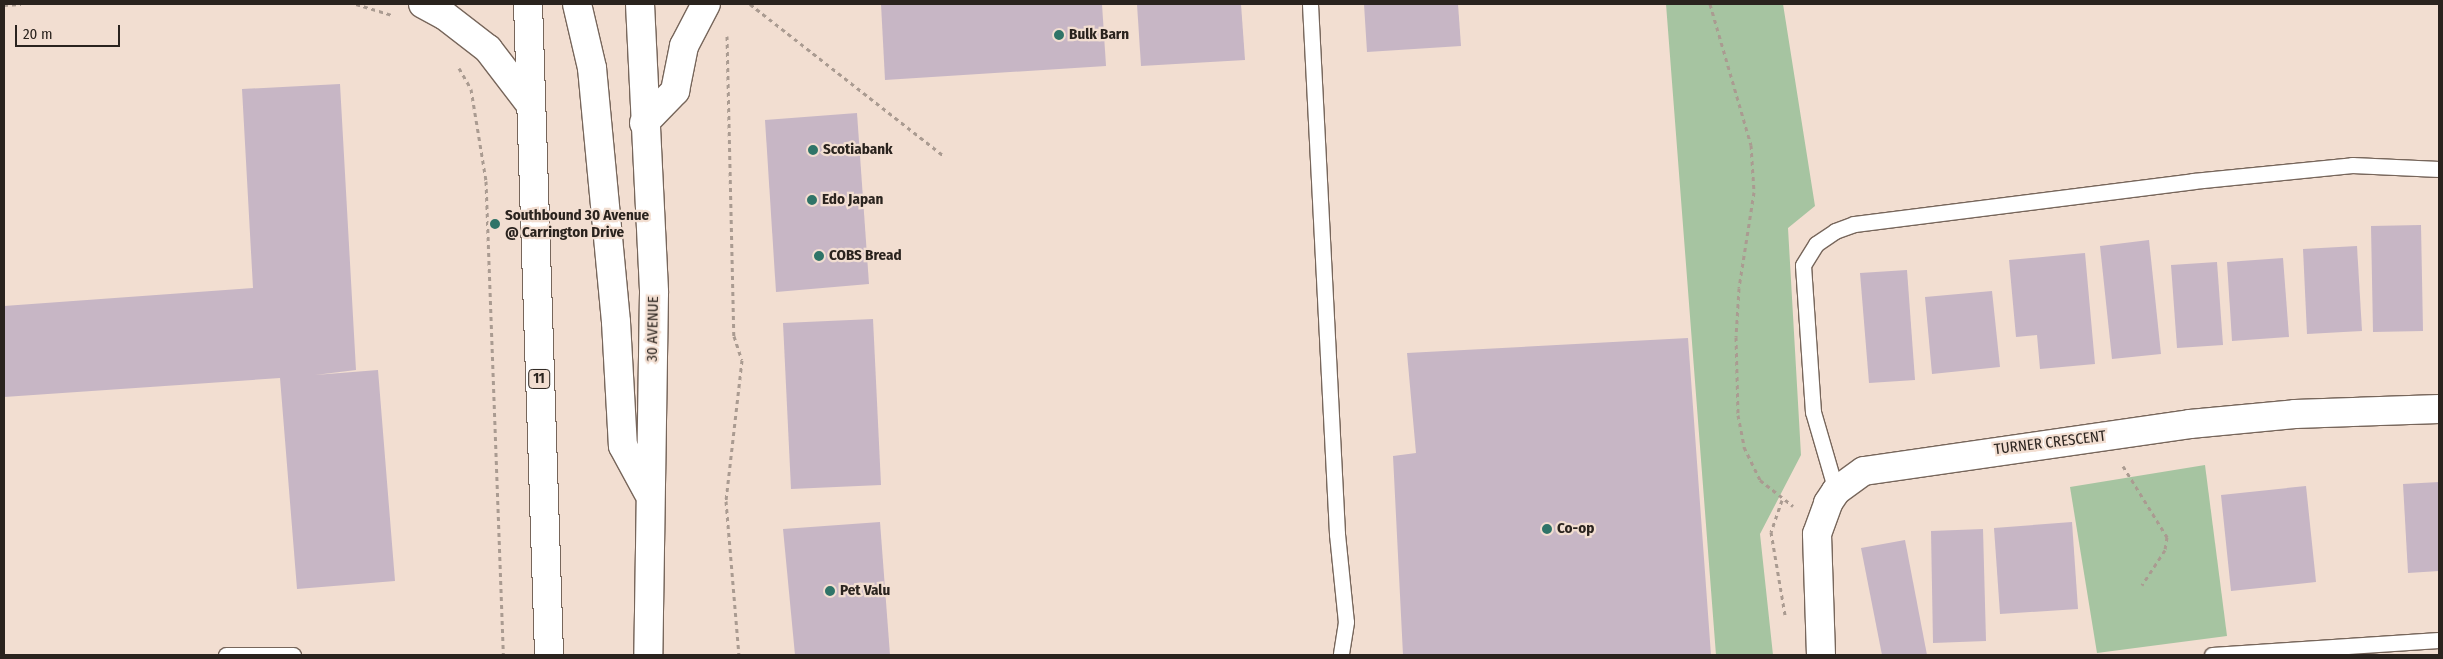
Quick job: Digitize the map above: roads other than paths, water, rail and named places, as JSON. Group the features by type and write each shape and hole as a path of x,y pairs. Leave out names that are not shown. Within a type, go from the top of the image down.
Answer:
{"main road":[{"path":"423,4 444,15 488,49 530,104"},
{"name":"11","path":"528,4 548,655"},
{"path":"577,4 592,68 616,322 623,446 649,493"},
{"name":"30 AVENUE","path":"640,4 644,123 654,293 649,493 648,655"},
{"path":"644,123 675,91 684,46 706,4"},
{"name":"TURNER CRESCENT","path":"1821,655 1816,553 1822,517 1836,491 1864,471 1887,465 2114,435 2295,414 2439,409"}],"lane":[{"path":"1310,4 1338,534 1346,622 1341,655"},
{"path":"1836,491 1813,412 1803,265 1816,244 1835,231 1854,224 2193,181 2352,165 2439,169"},
{"path":"2212,655 2439,640"},
{"path":"226,655 293,655"}],"place":[{"name":"Bulk Barn","path":"1059,35"},
{"name":"Scotiabank","path":"813,150"},
{"name":"Edo Japan","path":"812,200"},
{"name":"Southbound 30 Avenue @ Carrington Drive","path":"495,224"},
{"name":"COBS Bread","path":"819,256"},
{"name":"Co-op","path":"1547,529"},
{"name":"Pet Valu","path":"830,591"}]}
